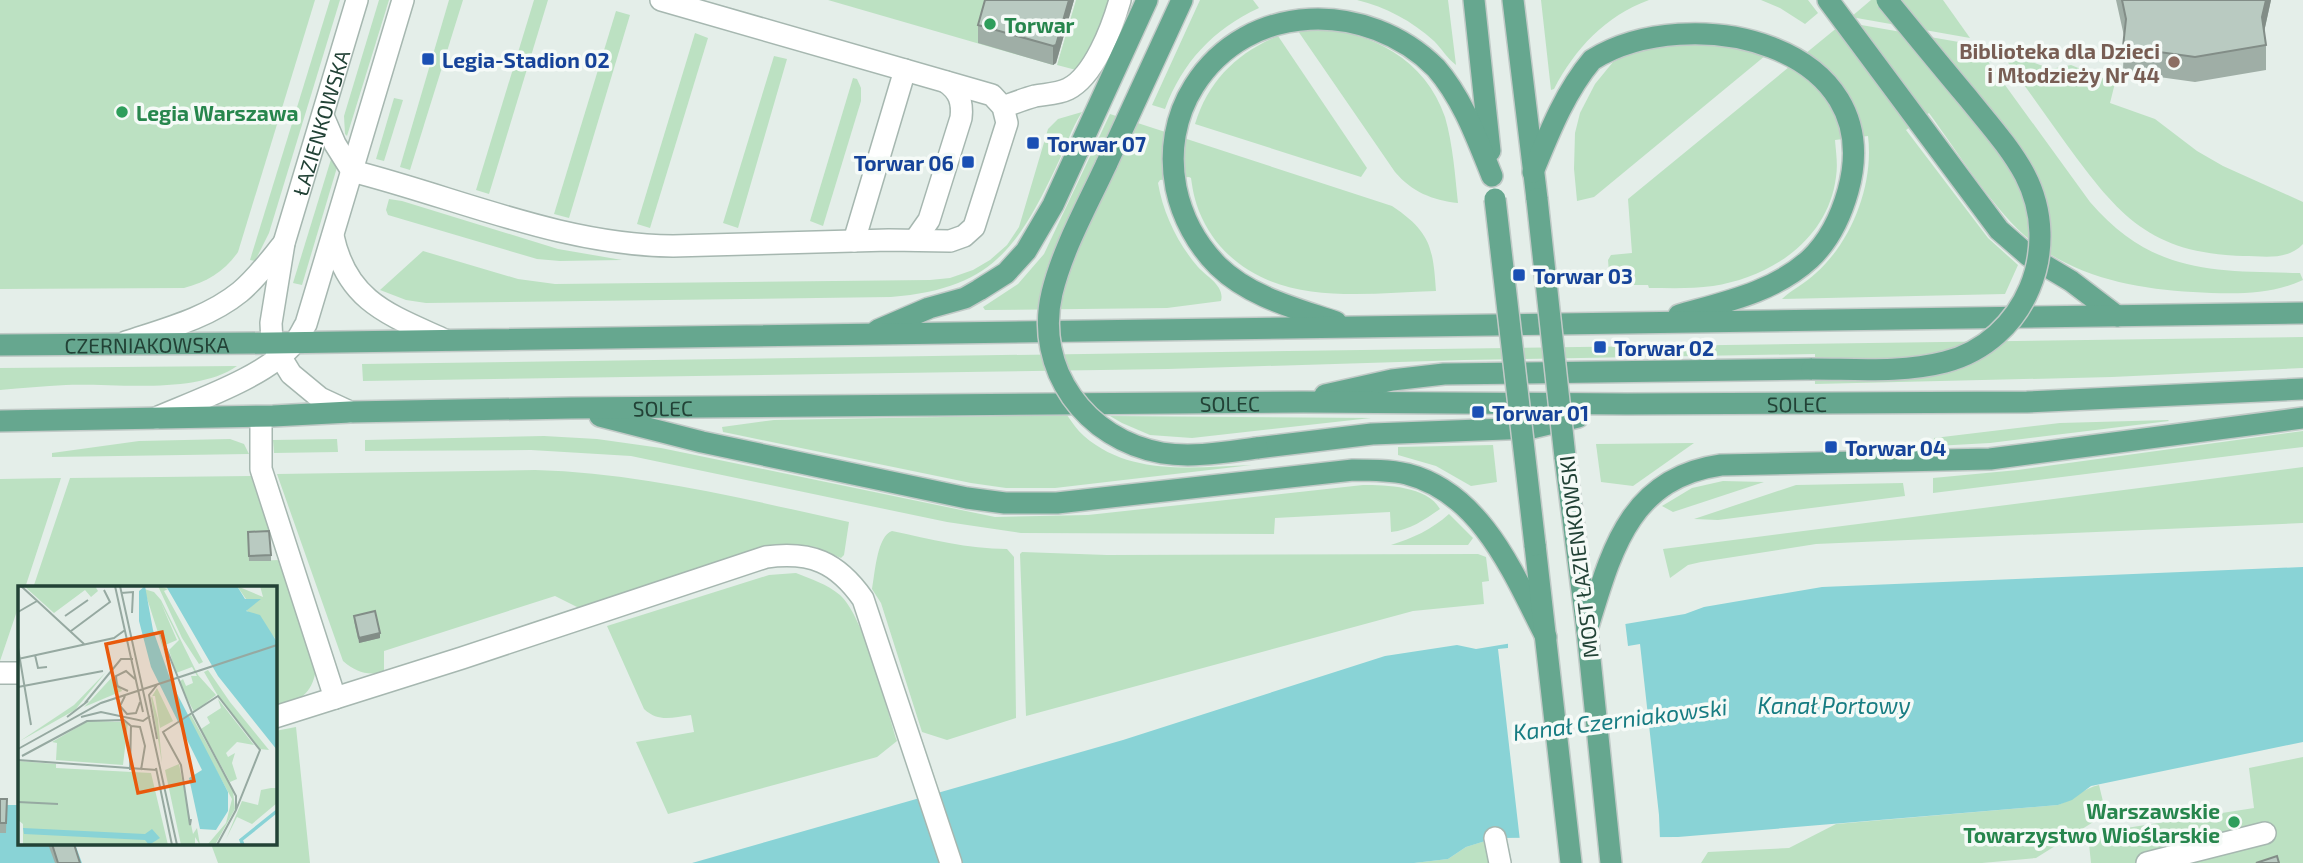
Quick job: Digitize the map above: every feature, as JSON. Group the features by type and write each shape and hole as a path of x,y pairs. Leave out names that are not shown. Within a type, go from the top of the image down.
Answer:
{"main road":[{"path":"866,335 929,308 965,298 1006,273 1026,251 1037,236 1087,133 1147,0"},
{"path":"1182,0 1059,270 1049,311 1051,350 1057,370 1067,392 1097,426 1147,450 1201,454 1372,434 1532,428 1627,404"},
{"name":"MOST ŁAZIENKOWSKI","path":"1474,0 1571,863"},
{"name":"MOST ŁAZIENKOWSKI","path":"1513,0 1587,631 1611,863"},
{"path":"1828,0 1990,218 2008,238 2117,316"},
{"path":"1303,402 1365,385 1444,374 1912,367 1963,356 1990,340 2014,315 2029,292 2037,265 2040,227 2035,200 2024,173 1989,124 1887,0"},
{"path":"1351,327 1249,289 1226,272 1198,242 1185,216 1175,180 1175,134 1189,93 1215,57 1234,40 1254,28 1297,15 1340,14 1385,27 1420,51 1438,70 1458,98 1492,176"},
{"path":"1533,172 1553,126 1581,74 1609,42 1647,19"},
{"path":"1650,323 1763,290 1783,279 1810,259 1826,240 1844,207 1851,179 1852,138 1845,108 1829,75 1812,53 1788,33"},
{"path":"282,348 445,340 2117,316 2299,310"},
{"name":"CZERNIAKOWSKA","path":"0,345 124,343 282,348"},
{"name":"SOLEC","path":"156,418 571,408 1303,402 2027,402 2303,389"},
{"path":"571,408 702,442 967,498 1005,503 1057,503 1353,470 1383,470 1409,474 1454,498 1475,517 1500,550 1546,637"},
{"path":"0,421 156,418"},
{"path":"1587,631 1608,565 1622,533 1647,499 1661,486 1707,467 2022,456 2303,418"}],"street":[{"name":"ŁAZIENKOWSKA","path":"358,0 284,243 272,312 282,348 306,324 403,0"},
{"path":"323,116 335,144 352,171 593,240 662,246 954,240 974,227 1006,130 1007,114 992,95 661,0"},
{"path":"1003,107 1065,90 1080,82 1094,62 1119,0"},
{"path":"854,241 905,70"},
{"path":"915,240 929,220 961,118 958,93 946,82"},
{"path":"332,235 345,272 368,301 393,317 445,340"},
{"name":"ŁAZIENKOWSKA","path":"124,343 190,320 239,293 284,243"},
{"path":"156,418 236,383 282,348 291,374 320,398 350,412"},
{"path":"261,416 261,469 335,698"},
{"path":"276,717 580,620 766,557 791,554 809,557 824,562 843,574 863,599 951,863"},
{"path":"0,673 18,673"},
{"path":"2147,863 2265,833"},
{"path":"1495,838 1500,863"}],"green space":[{"name":"Legia Warszawa","path":"0,0 315,0 238,252 221,270 200,283 184,288 0,289"},
{"path":"330,0 340,0 269,233 255,261 250,260"},
{"path":"379,0 389,0 347,136 344,116"},
{"path":"449,0 463,0 410,170 400,167"},
{"path":"534,0 548,0 489,194 476,190"},
{"name":"Torwar","path":"828,0 1074,0 1053,65"},
{"path":"1076,0 1111,0 1080,71 1057,65"},
{"path":"1200,0 1253,0 1259,8 1227,26 1201,49 1180,77 1165,109 1152,105"},
{"path":"1357,0 1448,0 1456,65 1434,41 1408,21"},
{"path":"1541,0 1649,0 1619,15 1593,36 1551,90"},
{"path":"1761,0 1808,0 1818,13 1805,24"},
{"path":"1871,0 1943,0 1970,38 1851,17"},
{"path":"616,11 630,15 569,218 554,214"},
{"path":"1844,22 1976,45 2090,202 2113,226 2137,243 2161,256 2186,264 2212,269 2300,273 2303,280 2263,291 2207,293 2148,288 2082,270 2042,249 2011,222 1986,193 1929,113 1906,130 1988,238 2018,265 2005,294 1782,299 1812,277 1829,260 1850,228 1864,192 1869,154 1868,136 1835,140 1836,177 1831,199 1822,219 1809,237 1775,264 1756,274 1713,286 1649,288 1648,285 1610,285 1608,260 1611,255 1632,253 1628,199"},
{"path":"1694,24 1729,26 1777,46 1594,197 1577,201 1575,133 1580,113 1595,84 1613,62 1679,27"},
{"path":"1314,29 1355,35 1375,42 1410,64 1424,79 1445,117 1452,149 1458,203 1423,194 1408,185 1395,172 1298,31"},
{"path":"695,33 708,38 650,228 637,224"},
{"path":"1278,36 1367,168 1361,177 1195,124 1208,94 1226,70 1250,51"},
{"path":"1999,50 2051,69 2071,65 2115,83 2110,103 2155,119 2197,151 2223,166 2303,202 2303,244 2290,253 2275,256 2211,253 2160,238 2140,226 2103,192"},
{"path":"774,56 787,59 738,228 723,223"},
{"path":"853,78 857,79 861,88 861,101 823,226 810,221"},
{"path":"394,98 403,100 384,161 376,159"},
{"path":"1082,112 1042,195 1013,242 996,260 976,274 953,285 925,293 891,297 426,303 406,300 380,290 423,251 518,279 555,284 950,278 973,270 1007,245 1019,227 1048,129 1058,119"},
{"path":"1110,114 1392,206 1415,224 1428,242 1436,291 1379,294 1321,292 1293,288 1267,279 1242,266 1216,241 1199,211 1189,177 1160,180 1160,194 1178,238 1198,267 1218,286 1221,301 1167,308 985,310 983,307 1018,284 1044,254"},
{"path":"332,156 338,164 302,285 293,283"},
{"path":"389,199 558,249 622,260 537,259 388,215 386,210"},
{"path":"2303,337 2303,368 2112,377 1815,384 1815,354 1464,360 1168,369 363,381 362,364"},
{"path":"237,366 220,375 178,384 66,385 0,390 0,368"},
{"path":"1067,415 1081,434 1102,449 1143,464 1186,468 1252,465 1055,488 1006,488 723,432 722,427 774,420"},
{"path":"1110,416 1371,418 1192,438 1150,435"},
{"path":"2168,420 1990,443 1935,446 1934,438 2060,423"},
{"path":"2303,431 2303,447 1933,493 1933,478 2018,470"},
{"path":"544,436 597,439 661,448 995,517 1088,515 1363,485 1416,491 1434,501 1440,509 1411,527 1391,532 1390,512 1275,518 1274,534 1021,533 947,522 631,456 531,450 365,451 365,440"},
{"path":"230,439 244,444 249,454 52,457 52,453 139,441"},
{"path":"337,439 338,452 274,453 273,440"},
{"path":"1694,443 1633,486 1601,482 1596,444"},
{"path":"1493,445 1497,482 1471,486 1436,466 1398,455 1398,447"},
{"path":"2303,467 2303,523 1816,544 1688,565 1670,578 1663,549"},
{"path":"535,470 654,482 849,522 844,555 841,558 815,547 797,545 583,610 555,596 384,651 384,672 362,672 343,661 277,474"},
{"path":"251,476 271,536 249,537 250,561 280,560 316,669 308,691 291,702 276,706 276,586 34,586 70,478"},
{"path":"61,478 26,586 18,586 18,608 0,661 0,479"},
{"path":"1723,481 1764,482 1673,512 1662,506 1692,488"},
{"path":"1903,483 1905,496 1718,520 1694,519 1796,485"},
{"path":"1449,514 1473,538 1468,545 1391,545 1422,533"},
{"path":"892,531 963,545 1007,549 1014,557 1016,718 947,740 922,732 881,603 872,589 880,547 887,534"},
{"path":"1022,552 1107,555 1478,554 1486,557 1489,581 1482,582 1484,604 1413,611 1026,716"},
{"path":"796,573 830,588 849,606 866,641 897,741 877,757 668,814 636,742 694,732 691,715 661,718 644,709 607,626 769,575"},
{"path":"296,727 310,863 218,863 212,846 276,846 276,731"},
{"name":"Warszawskie Towarzystwo Wioślarskie","path":"2303,757 2303,863 2091,863 2088,834 2254,808 2249,768"},
{"path":"2099,785 2106,814 2036,858 1982,863 1701,863 1708,852 1789,848 1836,824 2058,805"},
{"path":"1485,841 1490,863 1414,863 1448,859 1466,847"}],"water":[{"name":"Kanał Portowy","path":"2303,567 2303,742 2091,786 2072,800 2058,805 1678,837 1495,838 1466,847 1448,859 1414,863 692,863 1123,740 1385,656 1457,645 1476,649 1685,614 1704,607 1822,587"},
{"path":"0,805 18,805 18,846 76,846 82,863 0,863"}],"pier":[{"path":"1625,621 1628,646 1640,644 1660,840 1520,841 1498,649 1508,648 1508,640"}],"building":[{"name":"Torwar","path":"985,0 1069,0 1056,45 978,25"},
{"path":"2122,0 2266,0 2262,17 2266,45 2195,57 2123,47 2126,19"},
{"path":"269,531 271,555 249,556 248,532"},
{"path":"375,611 380,633 359,638 354,616"},
{"path":"0,799 7,799 6,823 0,823"},
{"path":"53,846 75,846 80,863 58,863"},
{"path":"2277,856 2279,863 2256,863"}],"place":[{"name":"Torwar","path":"990,24"},
{"name":"Legia-Stadion 02","path":"428,59"},
{"name":"Biblioteka dla Dzieci i Młodzieży Nr 44","path":"2174,62"},
{"name":"Legia Warszawa","path":"122,112"},
{"name":"Torwar 07","path":"1033,143"},
{"name":"Torwar 06","path":"968,162"},
{"name":"Torwar 03","path":"1519,275"},
{"name":"Torwar 02","path":"1600,347"},
{"name":"Torwar 01","path":"1478,412"},
{"name":"Torwar 04","path":"1831,447"},
{"name":"Warszawskie Towarzystwo Wioślarskie","path":"2234,822"}],"water label":[{"name":"Kanał Czerniakowski","path":"1620,719"}]}
